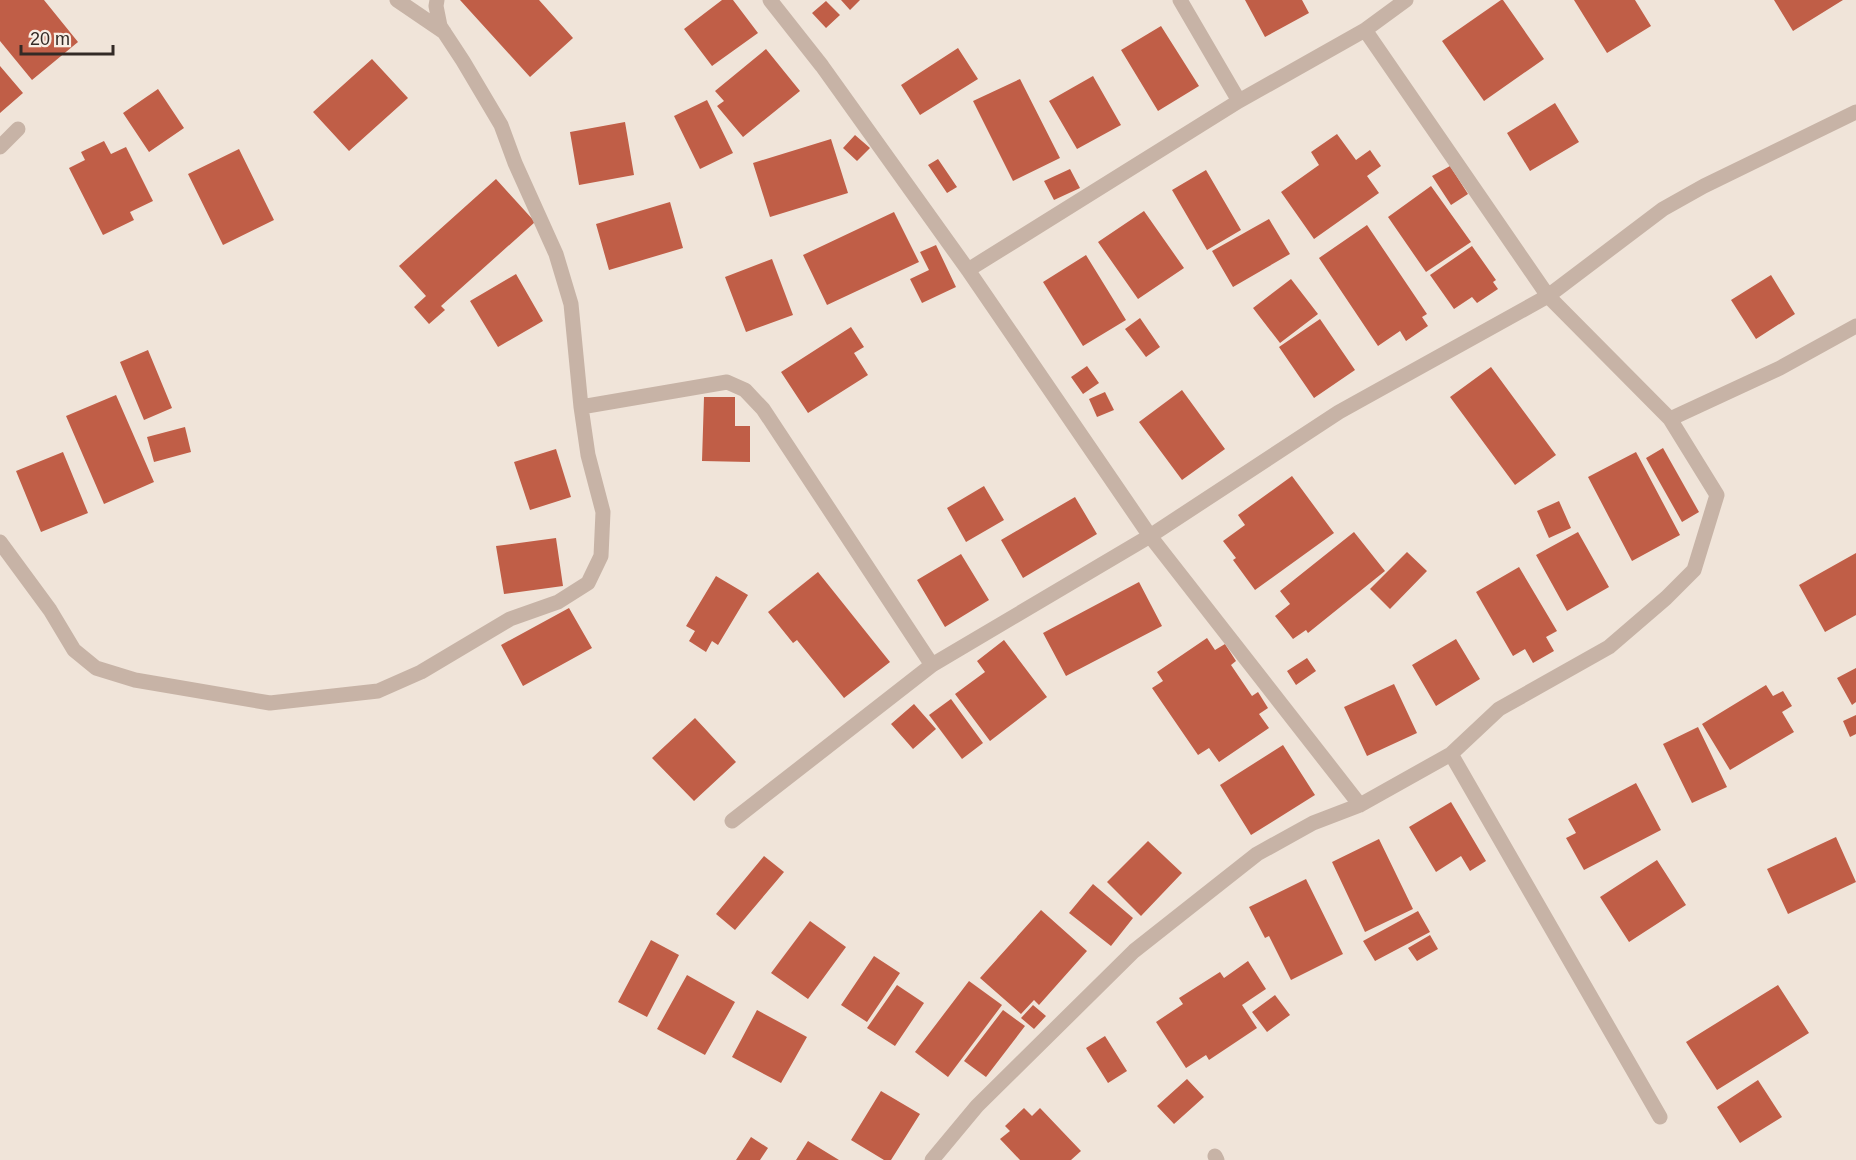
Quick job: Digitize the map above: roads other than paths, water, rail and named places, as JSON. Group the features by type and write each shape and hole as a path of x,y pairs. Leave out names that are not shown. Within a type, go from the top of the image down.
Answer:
{"street":[{"path":"397,0 446,34"},
{"path":"0,542 50,610 74,651 96,668 135,680 270,703 378,691 421,672 510,619 558,602 588,583 601,556 603,512 588,455 571,304 556,254 515,163 501,125 440,26 437,0"},
{"path":"770,0 822,66 968,270 1150,536 1360,805"},
{"path":"1180,0 1239,101"},
{"path":"968,270 1239,101 1365,30 1406,0"},
{"path":"932,1160 977,1106 1134,951 1257,854 1313,823 1360,805 1451,754 1499,709 1609,647 1666,598 1694,570 1717,495 1670,419 1548,296 1365,30"},
{"path":"732,821 932,665 1150,536 1339,412 1548,296 1663,208 1856,112"},
{"path":"0,147 18,129"},
{"path":"1670,419 1780,368 1856,326"},
{"path":"581,407 727,382 745,390 763,409 932,665"},
{"path":"1451,754 1660,1118"}]}
